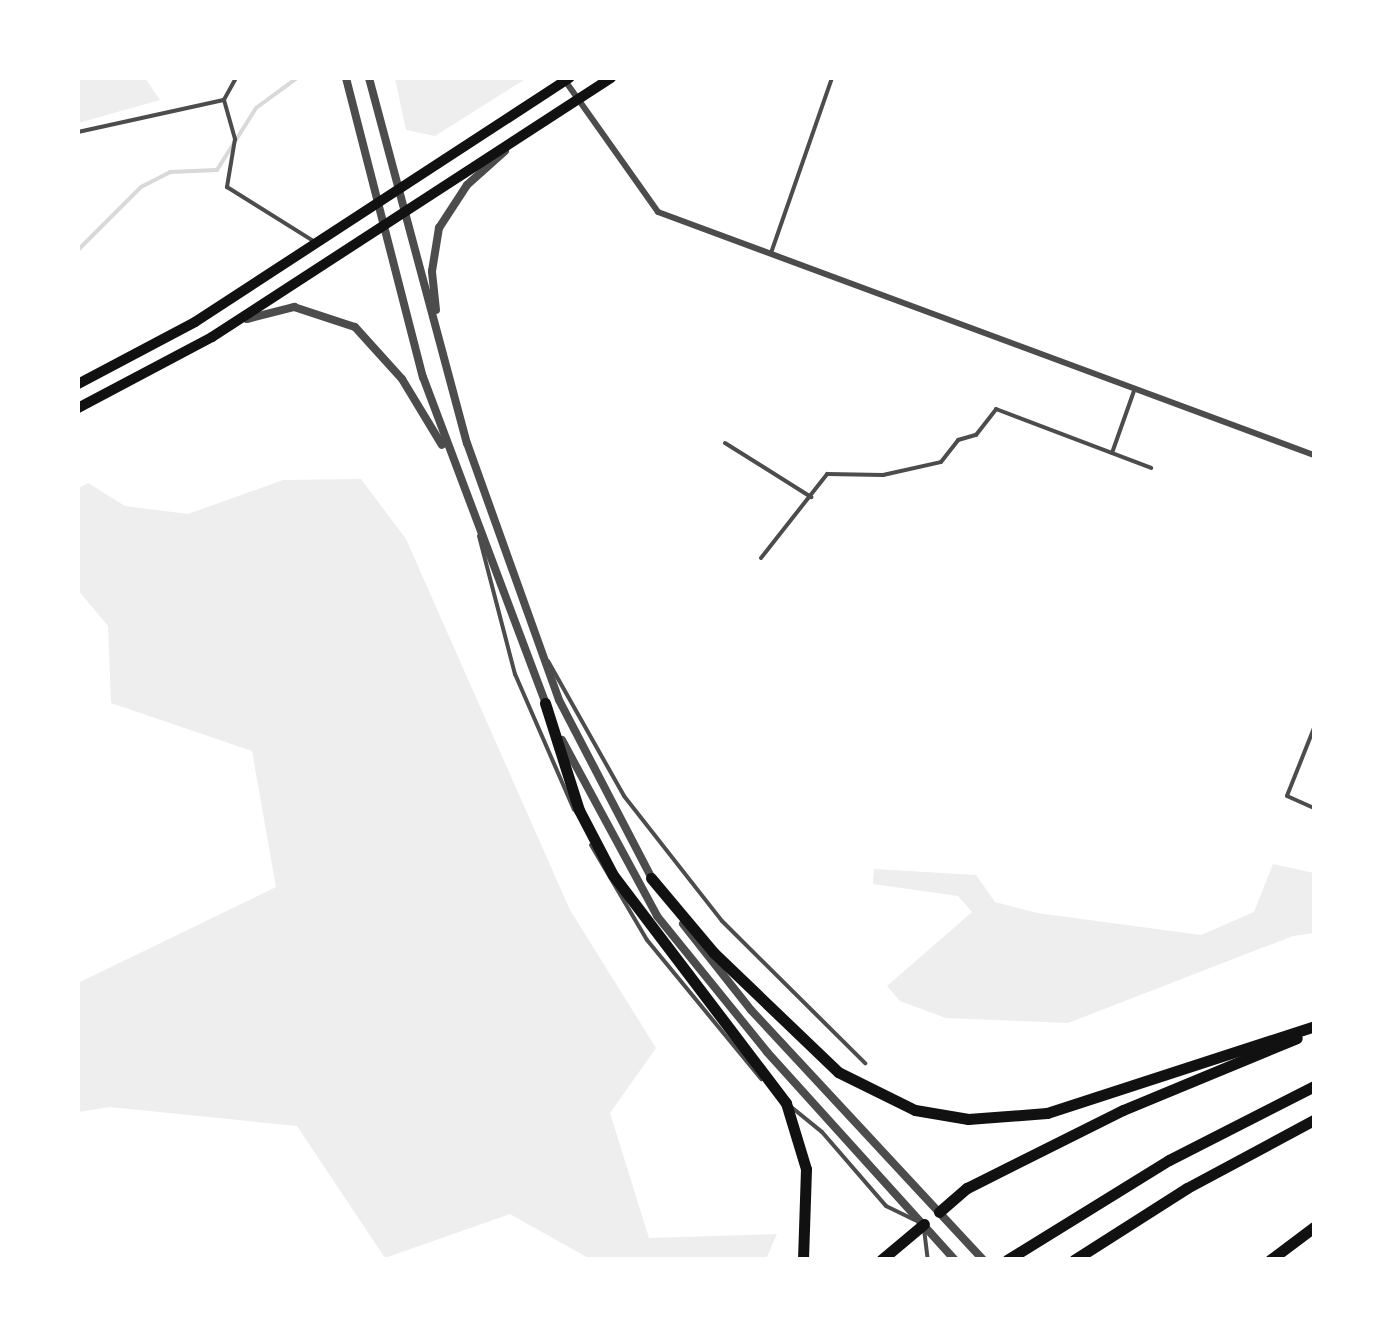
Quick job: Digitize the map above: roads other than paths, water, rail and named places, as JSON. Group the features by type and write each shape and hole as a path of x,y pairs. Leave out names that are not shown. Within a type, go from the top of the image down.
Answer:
{"highway":[{"path":"545,703 579,810 614,874 786,1103 806,1169 802,1260"},
{"path":"651,878 714,953 838,1072 916,1110 968,1119 1046,1113 1314,1028"},
{"path":"938,1212 967,1188 1123,1110 1314,1028"},
{"path":"1007,1260 1170,1160 1314,1086"},
{"path":"1074,1260 1188,1188 1314,1120"},
{"path":"881,1260 924,1224"},
{"path":"1270,1260 1314,1227"}],"main road":[{"path":"78,408 212,338 611,78"},
{"path":"78,384 194,322 568,79"}],"street":[{"path":"346,78 450,458 545,703 608,834 657,916 756,1039 955,1260"},
{"path":"369,78 467,443 538,642 602,792 651,878 751,1010 983,1260"},
{"path":"568,79 658,212 1314,455"},
{"path":"439,340 432,271 439,228 467,185 506,150"},
{"path":"212,338 280,308 341,319 380,350 450,458"},
{"path":"924,1224 938,1212"}],"lane":[{"path":"236,78 224,100 235,139 227,187 316,242"},
{"path":"770,254 832,78"},
{"path":"78,132 224,100"},
{"path":"1112,453 1135,388"},
{"path":"761,558 827,474 883,475 941,462 958,440 976,435 996,409 1151,468"},
{"path":"725,442 810,497"},
{"path":"477,527 515,674 602,866 694,1003 786,1103 822,1132 886,1206 924,1224 928,1260"},
{"path":"538,642 624,796 722,921 864,1063"},
{"path":"1314,728 1287,796 1314,808"}],"waterway":[{"path":"78,250 141,187 170,172 217,170 256,108 297,78"}]}
